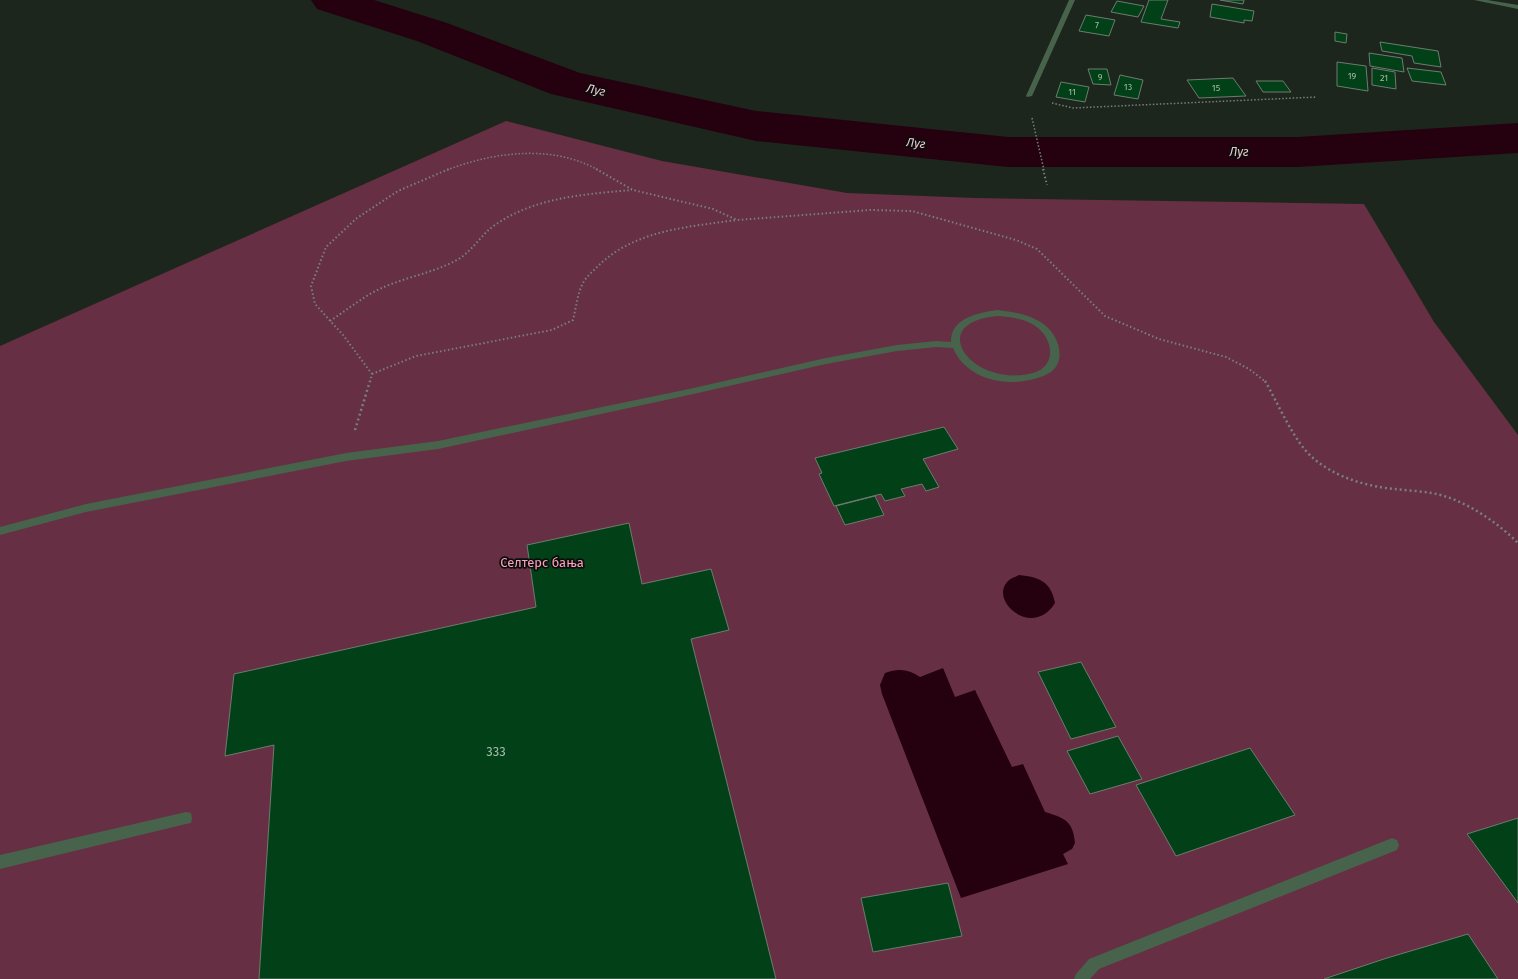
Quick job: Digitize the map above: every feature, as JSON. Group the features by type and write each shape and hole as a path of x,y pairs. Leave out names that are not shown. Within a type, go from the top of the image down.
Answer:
{"street":[{"path":"1029,96 1072,0"},
{"path":"1477,0 1518,7"},
{"path":"984,314 1014,314 1041,326 1050,335 1056,346 1056,357 1052,366 1042,374 1029,379 1014,381 1002,380 982,373 969,366 960,356 956,345 956,335 962,325 971,318 984,314"},
{"path":"0,531 86,508 346,457 438,445 890,349 936,344 956,345"},
{"path":"0,862 186,818"},
{"path":"1081,979 1094,964 1392,845"}],"path":[{"path":"1029,96 1044,102 1073,108 1318,97"},
{"path":"1033,124 1047,186"},
{"path":"372,374 343,335 315,304 311,286 326,247 370,209 398,191 422,179 470,161 500,154 530,153 582,161 633,190 713,209 737,220"},
{"path":"330,321 383,286 437,270 457,260 470,251 483,235 497,223 519,211 572,196 633,190"},
{"path":"372,374 416,356 552,330 572,320 582,284 596,267 610,254 633,241 658,233 737,220 870,210 912,211 1016,240 1037,249 1105,316 1159,339 1226,357 1249,369 1265,381 1299,440 1312,457 1334,473 1358,482 1392,489 1424,492 1448,497 1472,509 1507,532 1518,543"},
{"path":"346,457 372,374"}],"green space":[{"name":"Селтерс бања","path":"506,121 662,161 847,193 975,198 1364,204 1434,322 1518,435 1518,979 0,979 0,346"}],"shaded area":[{"path":"1019,575 1039,579 1051,590 1055,603 1046,613 1036,618 1025,617 1016,613 1008,606 1004,598 1003,589 1008,581"},
{"path":"943,668 955,697 975,690 1012,767 1023,764 1045,812 1058,816 1070,825 1075,843 1072,849 1063,854 1068,864 961,898 882,694 880,685 885,673 890,671 908,671 920,677"}],"building":[{"path":"1149,0 1168,0 1161,19 1180,22 1178,28 1141,22"},
{"path":"1220,0 1244,0 1243,4"},
{"path":"1117,1 1144,6 1138,17 1111,12"},
{"path":"1212,4 1254,11 1252,21 1244,20 1244,23 1210,17"},
{"path":"1086,15 1115,20 1109,36 1079,31"},
{"path":"1335,32 1347,34 1346,43 1335,41"},
{"path":"1380,42 1438,51 1441,67 1414,63 1412,56 1382,51"},
{"path":"1369,53 1402,58 1404,72 1370,66"},
{"path":"1337,62 1366,66 1368,91 1337,86"},
{"path":"1372,68 1395,72 1396,89 1372,85"},
{"path":"1407,68 1441,72 1446,85 1412,81"},
{"path":"1088,69 1107,69 1111,85 1093,84"},
{"path":"1120,75 1143,80 1138,99 1114,95"},
{"path":"1233,78 1246,96 1199,98 1187,80"},
{"path":"1256,81 1283,81 1291,92 1263,92"},
{"path":"1061,82 1089,87 1085,102 1056,97"},
{"path":"944,427 958,449 923,459 939,487 926,491 922,484 901,489 905,496 885,501 881,494 834,506 819,474 822,473 815,458"},
{"path":"875,496 884,515 845,525 836,506"},
{"path":"629,523 642,584 711,569 729,630 691,639 776,979 259,979 274,745 225,756 234,674 536,607 527,545"},
{"path":"1081,662 1116,727 1071,739 1038,672"},
{"path":"1118,736 1142,779 1090,794 1067,751"},
{"path":"1250,748 1295,815 1176,856 1136,785"},
{"path":"1518,818 1518,903 1467,834"},
{"path":"948,883 962,936 873,952 861,898"},
{"path":"1468,934 1498,979 1324,979 1387,958"}],"waterway":[{"name":"Луг","path":"332,0 432,32 567,84 756,126 1008,152 1298,152 1518,138"}]}
